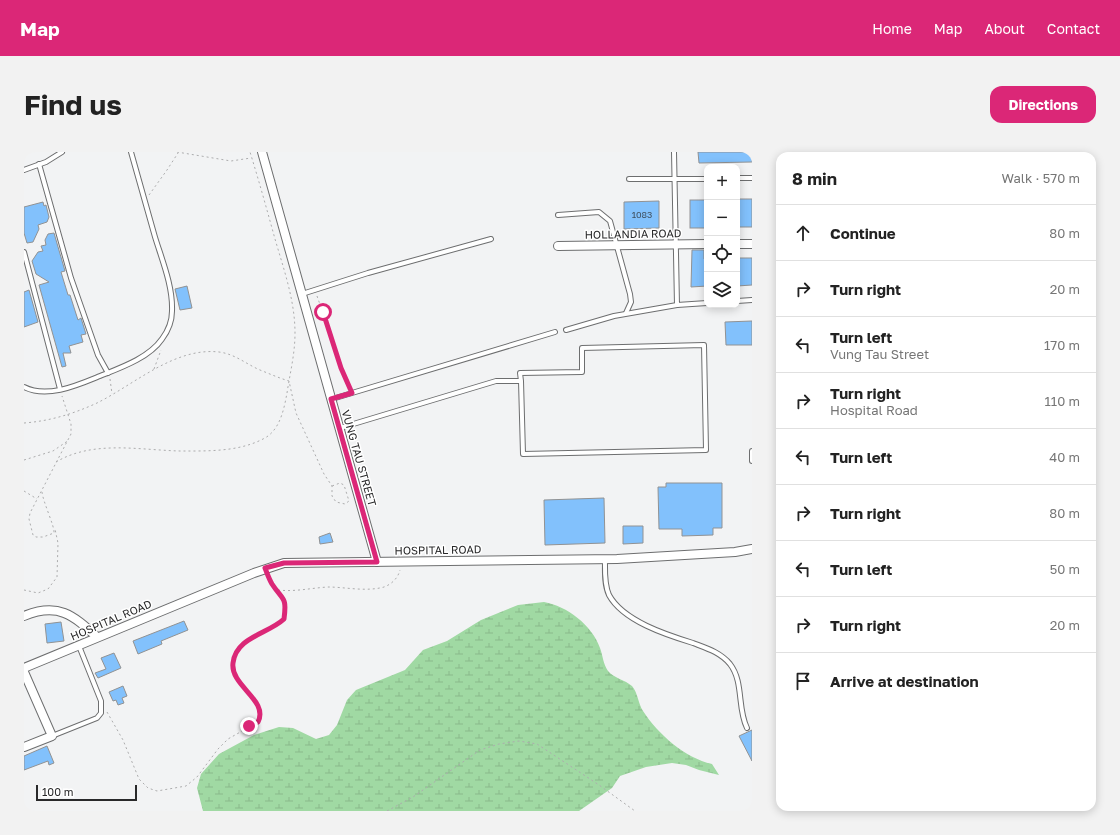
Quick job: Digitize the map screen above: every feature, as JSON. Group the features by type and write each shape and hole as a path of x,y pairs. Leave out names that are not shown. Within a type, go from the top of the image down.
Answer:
{"street":[{"name":"VUNG TAU STREET","path":"262,152 377,562"},
{"name":"HOLLANDIA ROAD","path":"558,246 704,244"},
{"path":"740,244 752,244"},
{"name":"HOSPITAL ROAD","path":"24,668 265,568 284,563 605,559 735,552 752,549"},
{"path":"24,616 44,610 63,612 77,619 97,638"},
{"path":"24,672 52,736 24,747"}],"lane":[{"path":"24,170 40,164 62,152"},
{"path":"24,387 39,392 60,389 78,385 108,373 148,352 162,340 171,321 171,297 167,276 144,202 131,152"},
{"path":"674,152 677,305"},
{"path":"40,164 71,278 98,355 108,373"},
{"path":"740,178 752,178"},
{"path":"630,180 704,179"},
{"path":"558,215 600,212 610,221 631,302 626,313"},
{"path":"302,294 490,239"},
{"path":"24,252 60,389"},
{"path":"740,301 752,300"},
{"path":"566,330 626,313 677,305 704,303"},
{"path":"331,399 555,332"},
{"path":"704,345 706,450 523,454 521,381 520,373 582,372 582,348 704,345"},
{"path":"339,428 496,381 521,381"},
{"path":"752,451 752,461"},
{"path":"605,559 605,580 609,595 618,606 643,623 663,634 712,650 729,663 738,679 742,715 747,728"},
{"path":"52,736 97,718 101,713 101,701 79,645"}],"path":[{"path":"144,202 177,152 231,161 252,157"},
{"path":"56,462 70,454 93,450 132,448 204,451 235,448 264,439 277,427 295,352 293,305 250,152"},
{"path":"315,290 341,368 352,393"},
{"path":"153,370 160,354 162,340"},
{"path":"24,424 44,422 98,402 153,370 179,357 198,352 218,352 234,355 260,370 289,381"},
{"path":"108,373 111,381 112,394"},
{"path":"289,381 296,413 324,474 332,486 332,496 336,502 345,504 349,501 344,485 340,483 332,486"},
{"path":"55,528 54,533 49,536 36,537 33,535 29,519 30,513 42,492 45,482 71,434 68,414 60,389"},
{"path":"24,460 53,451 69,440"},
{"path":"24,491 38,500"},
{"path":"24,590 38,593 48,589 57,577 58,543 55,528 46,510 42,492"},
{"path":"278,590 291,591 327,587 361,589 383,587 395,581 399,574 401,561"},
{"path":"101,701 126,746 139,779 148,788 157,791 186,786 197,777 218,748 228,739 258,722 260,718 259,708 238,681 233,663 243,644 252,637 275,627 284,619 286,606 283,597 272,584 265,568"},
{"path":"387,811 413,797 480,750 499,744 519,741 538,744 635,811"}],"green space":[{"path":"544,602 553,604 570,612 585,624 600,648 608,671 632,686 636,692 643,711 656,728 682,751 702,761 712,764 719,775 686,765 672,763 646,767 620,776 612,788 579,811 203,811 197,788 201,774 219,754 254,735 279,727 293,728 316,739 329,735 337,725 347,700 356,690 405,670 423,650 447,641 481,620 518,605"}],"building":[{"path":"698,152 752,152 752,162 699,163"},
{"path":"740,199 752,199 752,227 740,227"},
{"path":"690,200 704,200 704,228 690,228"},
{"path":"659,201 659,228 624,229 624,202"},
{"path":"43,202 44,206 46,205 49,217 47,222 38,225 39,229 33,242 27,243 24,233 24,207"},
{"path":"54,233 65,271 61,272 68,295 70,295 78,320 81,318 86,334 81,335 83,342 69,346 71,353 63,353 66,366 62,367 39,285 49,282 36,274 32,261 38,252 43,251 41,246 46,245 45,240 48,234"},
{"path":"692,250 704,250 704,286 691,287"},
{"path":"740,258 752,258 752,285 740,286"},
{"path":"187,286 192,308 180,310 175,289"},
{"path":"29,290 38,322 24,327 24,292"},
{"path":"752,321 752,345 726,345 725,322"},
{"path":"666,483 722,483 722,528 713,528 713,535 682,536 682,529 659,529 658,487 666,487"},
{"path":"604,498 605,543 545,545 544,500"},
{"path":"623,526 643,526 643,543 623,544"},
{"path":"330,533 333,542 320,544 319,537"},
{"path":"184,621 188,630 161,641 162,644 138,654 133,641"},
{"path":"61,622 64,641 47,643 45,624"},
{"path":"114,653 121,668 98,678 95,673 106,669 101,658"},
{"path":"123,686 127,696 122,698 124,703 118,705 116,700 113,701 109,692"},
{"path":"752,730 752,761 739,736"},
{"path":"47,746 54,763 49,765 48,761 24,770 24,756"}],"route":[{"path":"249,726 258,722 260,718 259,708 238,681 233,663 243,644 252,637 275,627 284,619 286,606 283,597 272,584 265,568 284,563 377,562 331,399 352,393 341,368 323,312"}]}
